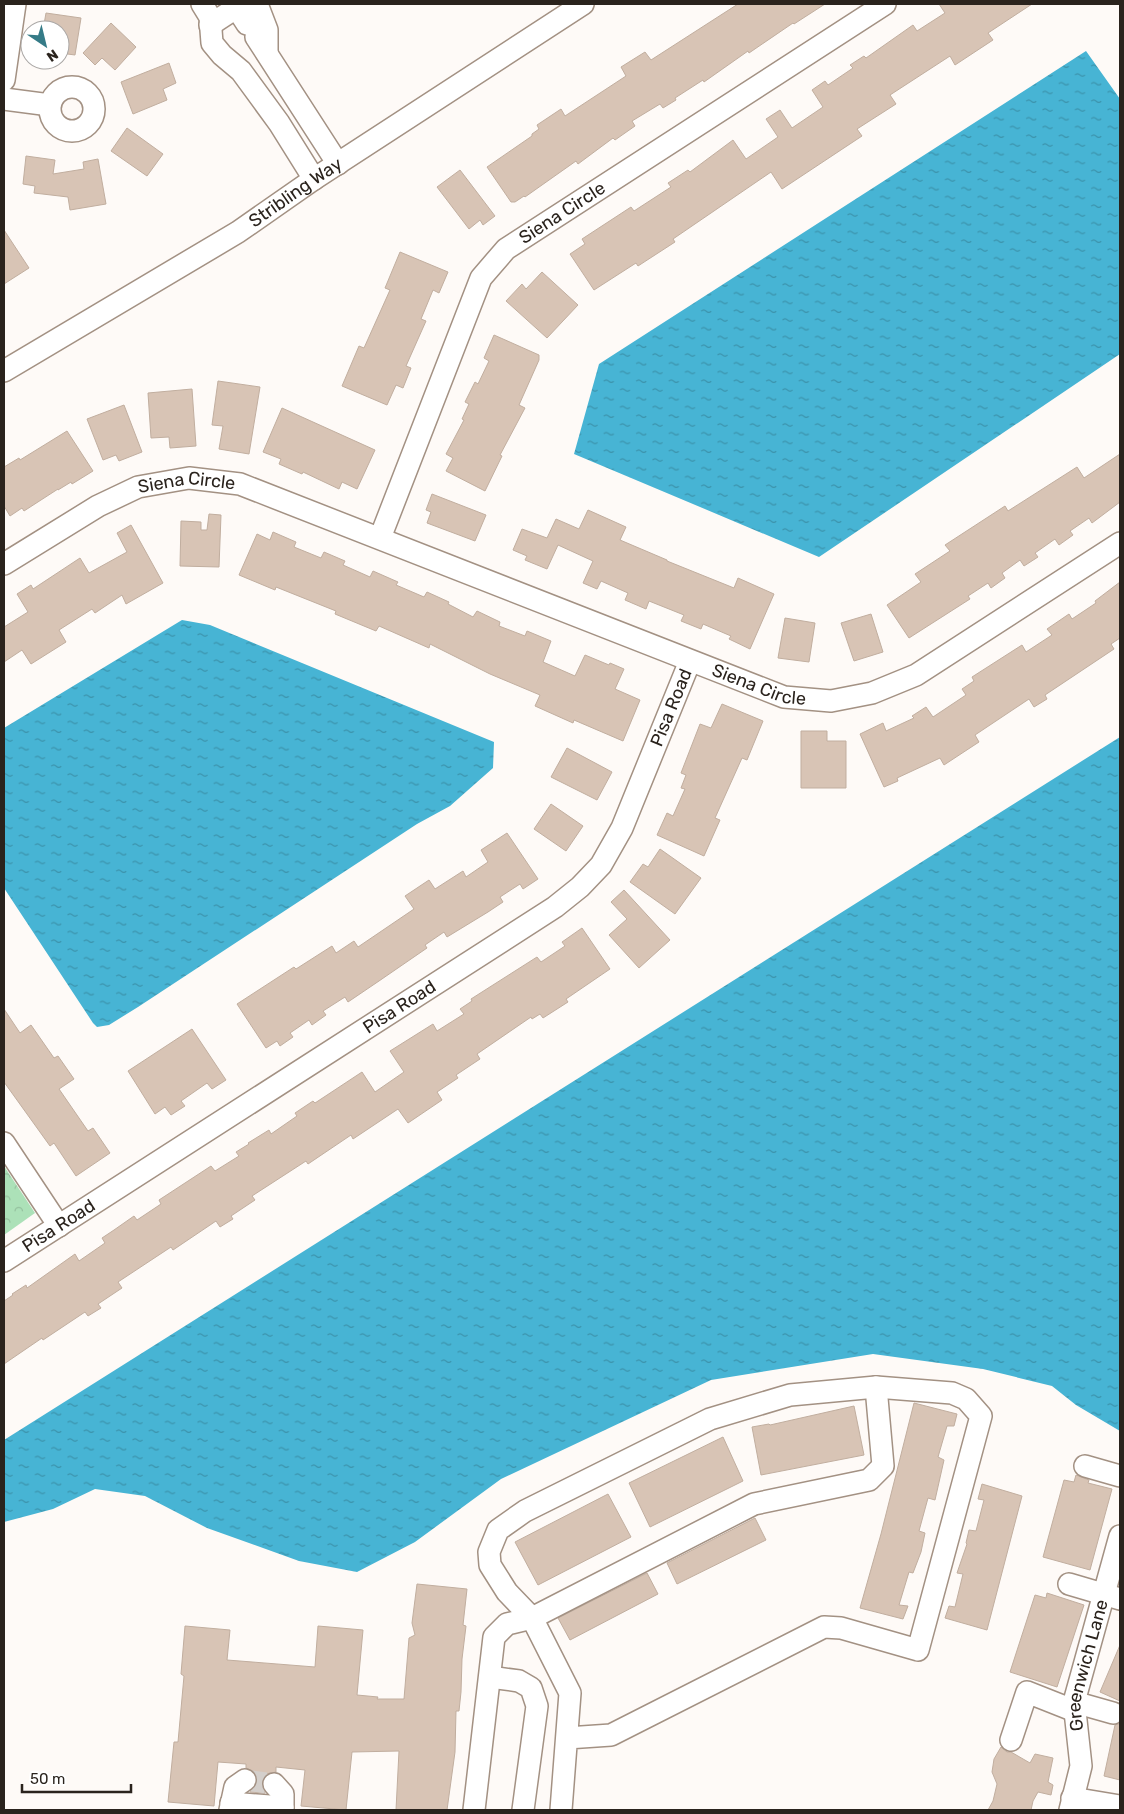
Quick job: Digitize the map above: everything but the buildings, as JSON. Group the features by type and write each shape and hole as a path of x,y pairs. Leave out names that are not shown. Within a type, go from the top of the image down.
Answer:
{"street":[{"path":"4,80 15,4"},
{"path":"202,4 210,17 212,42 222,55 241,71 279,123 314,179"},
{"path":"210,25 247,22 267,30 257,4"},
{"name":"Stribling Way","path":"4,371 238,232 314,179 583,4"},
{"name":"Siena Circle","path":"380,538 481,278 506,249 885,4"},
{"path":"247,22 338,164"},
{"path":"4,99 50,105"},
{"name":"Siena Circle","path":"4,564 98,506 138,487 189,478 240,484 784,697 831,701 872,693 916,675 1120,543"},
{"name":"Pisa Road","path":"4,1261 555,907 580,888 601,865 622,828 690,661"},
{"path":"4,1143 59,1226"},
{"path":"474,1810 494,1637 507,1624 532,1618 754,1504 869,1480 882,1466 876,1387"},
{"path":"561,1810 570,1693 532,1618 507,1592 490,1565 489,1552 498,1530 525,1510 710,1419 790,1394 876,1387 952,1393 966,1399 981,1416 918,1650 841,1628 824,1628 611,1735 567,1738"},
{"path":"1085,1466 1120,1476"},
{"name":"Greenwich Lane","path":"1071,1804 1082,1766 1075,1707 1112,1597 1120,1536"},
{"path":"1069,1584 1112,1597"},
{"path":"490,1677 519,1681 531,1688 537,1706 523,1810"},
{"path":"1011,1740 1027,1692 1075,1707 1113,1713"},
{"path":"245,1780 235,1788 231,1806 283,1809 283,1794 274,1784"},
{"path":"1071,1804 1120,1806"}],"green space":[{"path":"4,1166 35,1213 4,1235"}],"water":[{"path":"1086,51 1120,99 1120,354 819,557 574,454 599,364"},
{"path":"182,620 210,625 494,742 493,768 450,806 417,824 138,1007 109,1025 97,1027 4,888 4,728"},
{"path":"1120,737 1120,1431 1076,1405 1052,1386 983,1369 873,1354 711,1380 501,1479 415,1542 357,1572 299,1561 207,1528 145,1496 95,1489 53,1509 4,1522 4,1440"}],"tunnel":[{"path":"245,1780 274,1784"}]}
